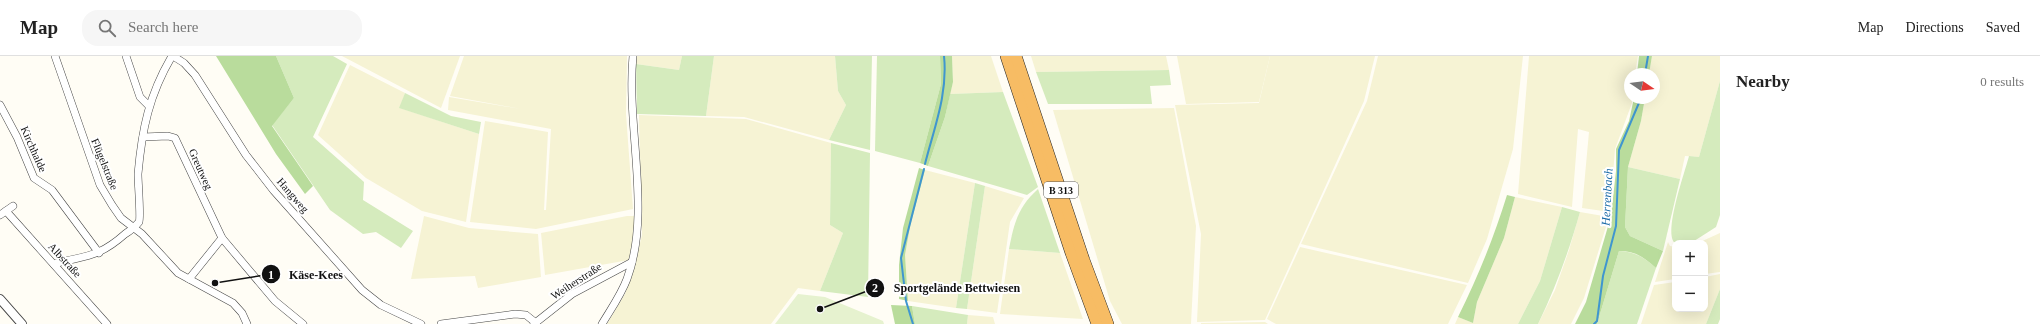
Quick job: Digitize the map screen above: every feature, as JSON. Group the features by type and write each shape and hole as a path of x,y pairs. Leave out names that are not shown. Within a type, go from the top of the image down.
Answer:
{"highway":[{"name":"B 313","path":"1006,56 1071,253 1097,324"},
{"name":"B 313","path":"1016,56 1081,253 1108,324"}],"street":[{"name":"Flügelstraße","path":"55,56 100,185 117,213 134,227 174,270 226,299 238,308 247,324"},
{"path":"126,56 140,97 149,106"},
{"path":"54,264 99,253 113,245 134,227 140,218 137,193 143,136 149,106 158,81 173,56"},
{"name":"Hangweg","path":"173,56 184,63 195,75 246,155 274,191 362,290 381,305 421,324"},
{"path":"602,324 624,286 632,262 637,234 638,210 631,83 633,56"},
{"name":"Kirchhalde","path":"0,105 17,137 34,178 52,190 99,253"},
{"name":"Greutweg","path":"143,136 172,136 175,138 222,238 274,301 303,324"},
{"path":"3,213 13,206"},
{"name":"Albstraße","path":"3,213 54,264 108,324"},
{"path":"189,279 222,238"},
{"name":"Weiherstraße","path":"535,323 572,294 632,262"},
{"path":"0,299 22,324"},
{"path":"441,324 521,314 530,316 535,323"}],"shaded area":[{"path":"342,56 460,56 441,108"},
{"path":"464,56 627,56 626,114 633,209 536,229 470,222 485,121 548,132 544,210 546,210 551,129 448,110 449,97 521,109 450,96"},
{"path":"636,56 682,56 679,70 636,64"},
{"path":"714,56 835,56 838,91 846,105 829,140 744,117 706,116"},
{"path":"952,56 991,56 1003,92 950,94 953,82"},
{"path":"1031,56 1166,56 1169,70 1036,72"},
{"path":"1177,56 1270,56 1259,102 1186,104"},
{"path":"1270,56 1375,56 1364,101 1265,320 1197,322 1201,234 1175,105 1259,103"},
{"path":"1378,56 1523,56 1513,149 1487,239 1468,283 1301,244 1367,101"},
{"path":"1529,56 1638,56 1636,68 1624,68 1624,104 1632,104 1615,149 1610,212 1582,208 1589,132 1578,129 1572,207 1518,194"},
{"path":"1652,56 1720,56 1720,81 1699,157 1685,156 1680,179 1628,167 1641,121 1644,104 1660,104 1660,68 1650,68"},
{"path":"350,65 405,93 400,108 479,134 466,222 422,211 366,178 318,135"},
{"path":"1174,108 1196,226 1191,324 1122,324 1110,301 1053,110"},
{"path":"639,115 746,119 831,143 830,225 843,233 820,291 798,288 771,324 607,324 625,294 642,235"},
{"path":"925,170 975,183 956,308 908,301 905,255 910,227"},
{"path":"985,186 1024,198 1010,222 997,313 967,309"},
{"path":"1515,197 1562,207 1540,281 1518,324 1455,324 1458,317 1473,323 1477,302 1504,238"},
{"path":"1580,212 1609,217 1584,298 1571,324 1538,324 1555,290"},
{"path":"424,216 469,228 538,234 541,277 478,288 475,276 411,279"},
{"path":"627,216 635,216 635,231 629,260 545,275 541,233"},
{"path":"1720,233 1720,272 1708,274 1708,240 1705,240"},
{"path":"1668,242 1670,246 1672,246 1672,279 1655,282"},
{"path":"1300,247 1467,285 1448,324 1276,324 1267,319"},
{"path":"1009,249 1060,253 1083,319 1000,314"},
{"path":"1720,274 1720,289 1706,324 1641,324 1654,285 1672,282 1672,312 1708,312 1708,276"},
{"path":"968,315 993,317 995,324 967,324"},
{"path":"1265,322 1268,324 1201,324 1201,323"}],"green space":[{"path":"216,56 276,56 294,98 272,126 313,186 305,194 276,154"},
{"path":"276,56 333,56 347,64 313,137 364,182 363,200 413,231 401,248 376,232 363,234 330,210 272,125 294,98"},
{"path":"682,56 714,56 706,116 637,114 636,64 679,70"},
{"path":"835,56 872,56 870,150 829,140 846,105 838,91"},
{"path":"877,56 940,56 941,84 920,163 875,151"},
{"path":"940,56 952,56 953,82 945,117 928,166 920,163 941,84"},
{"path":"1639,56 1652,56 1650,68 1638,68"},
{"path":"1169,70 1171,85 1150,86 1152,104 1048,104 1036,72"},
{"path":"1720,81 1720,215 1716,227 1696,240 1674,240 1672,237 1673,215 1689,156 1699,157"},
{"path":"1003,92 1038,187 1027,195 928,166 945,117 950,94"},
{"path":"405,93 451,116 481,122 479,134 399,108"},
{"path":"1633,104 1644,104 1641,121 1628,167 1625,227 1630,236 1663,251 1656,268 1639,255 1619,251 1597,324 1575,324 1586,302 1611,216 1616,171 1616,149 1629,121"},
{"path":"831,143 870,153 868,297 820,291 843,233 830,225"},
{"path":"1628,167 1680,179 1663,251 1630,236 1625,227"},
{"path":"919,168 925,170 910,227 905,255 908,301 899,299 899,265 903,228"},
{"path":"975,183 985,186 967,309 956,308"},
{"path":"1038,189 1060,253 1009,249 1015,223 1021,209"},
{"path":"1507,195 1515,197 1504,238 1477,302 1473,323 1458,317 1485,257"},
{"path":"1562,207 1580,212 1562,269 1538,324 1518,324 1540,281"},
{"path":"1619,251 1639,256 1656,268 1637,324 1597,324"},
{"path":"1720,289 1720,319 1718,324 1706,324"},
{"path":"798,294 825,297 883,321 884,324 775,324"},
{"path":"891,305 912,306 915,324 895,324"},
{"path":"912,306 968,315 967,324 915,324"}],"waterway":[{"path":"925,164 942,97 945,70 944,56"},
{"name":"Herrenbach","path":"1646,68 1648,56"},
{"name":"Herrenbach","path":"1594,324 1597,321 1603,276 1616,226 1619,150 1638,104"},
{"path":"913,324 906,301 901,258 924,169"}],"place":[{"name":"Käse-Kees","path":"215,283"},
{"name":"Sportgelände Bettwiesen","path":"820,309"}]}
